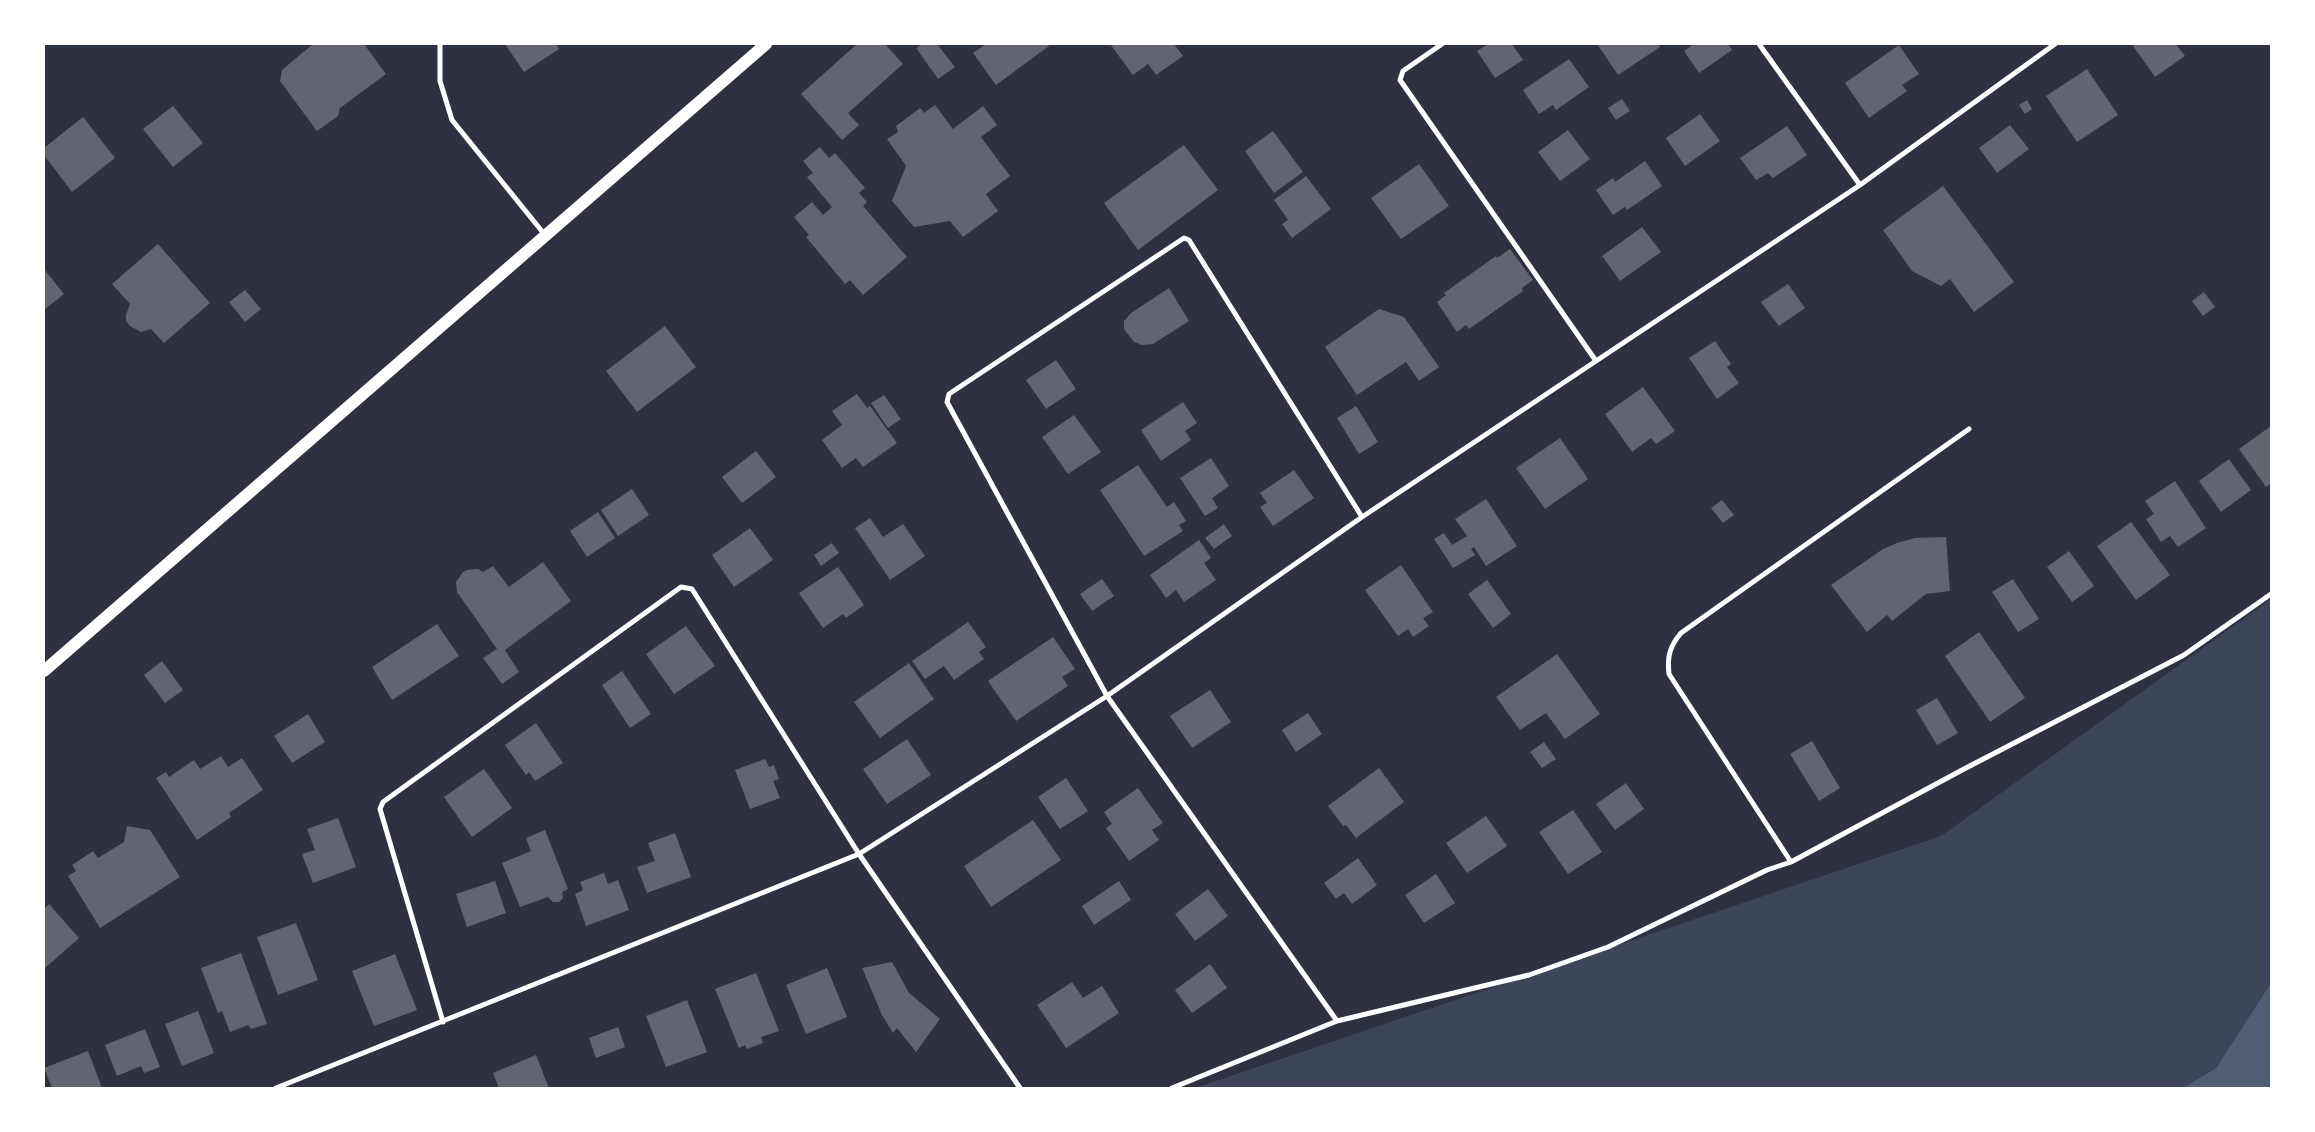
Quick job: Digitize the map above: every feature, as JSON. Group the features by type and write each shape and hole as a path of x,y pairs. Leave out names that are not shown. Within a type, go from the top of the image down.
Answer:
{"main road":[{"path":"44,671 766,44"}],"street":[{"path":"440,44 440,81 452,120 545,236"},
{"path":"1442,44 1403,71 1400,80 1596,361"},
{"path":"1759,44 1860,185"},
{"path":"276,1088 859,854 1106,696 1362,517 1860,185 2055,44"},
{"path":"1337,1021 1106,696 947,402 949,394 1184,238 1189,240 1362,517"},
{"path":"1791,862 1669,674 1668,661 1670,649 1681,632 1969,429"},
{"path":"443,1022 380,809 382,802 681,587 692,589 859,854 1020,1088"},
{"path":"1172,1088 1337,1021 1538,972 1608,947 1767,870 1791,862 1964,769 2184,655 2271,594"}],"shaded area":[{"path":"2271,599 2271,983 2216,1068 2183,1088 1195,1088 1941,836"},
{"path":"2271,983 2271,1088 2183,1088 2216,1068"}],"building":[{"path":"313,44 364,44 386,74 340,108 338,116 317,131 280,81 282,70"},
{"path":"505,44 556,44 559,49 524,72"},
{"path":"857,44 885,44 903,64 848,113 859,125 842,140 801,94"},
{"path":"922,44 937,44 955,67 938,79 916,48"},
{"path":"986,44 1048,44 1049,46 996,85 973,53"},
{"path":"1110,44 1174,44 1183,56 1156,75 1148,64 1133,75"},
{"path":"1488,44 1512,44 1523,60 1495,78 1477,51"},
{"path":"1597,44 1658,44 1660,47 1618,75"},
{"path":"1694,44 1728,44 1732,50 1699,73 1684,51"},
{"path":"2136,44 2176,44 2185,56 2155,77 2133,46"},
{"path":"1899,45 1919,74 1902,85 1907,91 1869,118 1845,83"},
{"path":"1569,59 1589,87 1556,110 1553,105 1539,114 1523,90"},
{"path":"2087,69 2118,115 2077,142 2046,96"},
{"path":"1622,99 1630,111 1616,120 1608,108"},
{"path":"2027,100 2032,109 2025,114 2019,105"},
{"path":"935,105 953,129 983,106 997,125 981,137 1010,176 986,194 998,211 963,237 950,221 914,227 892,201 906,166 887,139 898,132 896,126 920,108 924,113"},
{"path":"173,106 203,143 173,167 143,129"},
{"path":"1700,114 1720,141 1685,166 1666,138"},
{"path":"83,117 115,158 72,192 44,155 44,148"},
{"path":"2010,125 2029,149 1997,173 1979,148"},
{"path":"1787,126 1807,155 1773,178 1768,173 1756,180 1740,158"},
{"path":"1568,130 1590,159 1560,181 1538,152"},
{"path":"1273,131 1303,172 1274,193 1245,151"},
{"path":"1184,145 1218,190 1138,250 1104,203"},
{"path":"820,147 829,158 835,153 865,188 859,193 867,202 863,206 907,257 863,295 850,280 845,284 806,237 809,235 794,217 812,202 823,215 832,207 807,177 813,173 803,161"},
{"path":"1645,161 1662,186 1627,210 1625,207 1613,215 1596,190 1613,178 1615,182"},
{"path":"1419,164 1449,206 1401,239 1371,198"},
{"path":"1306,176 1331,209 1292,238 1282,224 1288,220 1274,200"},
{"path":"1943,186 2014,282 1974,312 1950,279 1941,286 1912,271 1883,230"},
{"path":"1642,227 1661,252 1620,281 1602,256"},
{"path":"158,244 210,303 164,343 151,329 141,332 130,326 126,321 126,315 130,304 112,284"},
{"path":"1510,249 1533,280 1522,288 1523,291 1469,329 1466,325 1457,332 1437,302 1446,295 1444,293 1496,256 1497,258"},
{"path":"44,269 64,294 44,310"},
{"path":"1788,284 1805,308 1779,326 1761,302"},
{"path":"1169,288 1189,321 1153,344 1142,345 1134,342 1124,329 1124,321 1131,313"},
{"path":"245,290 261,309 245,322 229,302"},
{"path":"2204,292 2215,307 2203,316 2192,301"},
{"path":"1379,309 1404,317 1439,367 1419,381 1406,362 1357,395 1325,347"},
{"path":"665,326 696,367 637,412 606,371"},
{"path":"1715,341 1731,364 1727,367 1739,383 1717,399 1689,358"},
{"path":"1056,360 1076,389 1046,409 1026,380"},
{"path":"1643,387 1675,431 1656,444 1651,438 1632,452 1605,414"},
{"path":"857,394 867,408 870,406 897,443 863,467 856,458 842,468 822,440 842,425 832,411"},
{"path":"884,395 901,419 888,428 871,403"},
{"path":"1183,402 1197,423 1185,431 1191,440 1161,461 1141,430"},
{"path":"1356,406 1378,442 1359,454 1337,418"},
{"path":"1074,415 1101,452 1068,474 1042,437"},
{"path":"2271,426 2271,483 2266,487 2239,449"},
{"path":"1560,438 1588,479 1545,509 1516,468"},
{"path":"756,451 776,477 742,503 722,477"},
{"path":"1211,458 1229,486 1212,498 1218,508 1205,516 1180,478"},
{"path":"2229,459 2251,490 2221,512 2199,481"},
{"path":"1138,465 1167,507 1174,502 1186,521 1179,525 1183,531 1144,556 1100,490"},
{"path":"1294,470 1314,498 1273,526 1260,507 1267,503 1260,493"},
{"path":"2175,481 2206,528 2178,547 2170,536 2161,542 2146,519 2154,514 2145,501"},
{"path":"632,489 649,515 618,536 601,510"},
{"path":"1486,499 1517,546 1486,566 1474,547 1471,549 1475,555 1453,568 1434,539 1444,533 1452,545 1467,536 1455,519"},
{"path":"1722,500 1734,515 1723,523 1711,508"},
{"path":"598,512 615,538 587,557 570,531"},
{"path":"870,518 883,537 903,524 925,556 890,580 855,528"},
{"path":"2131,522 2170,575 2136,600 2097,546"},
{"path":"1224,524 1232,536 1214,549 1205,538"},
{"path":"750,528 773,560 734,587 712,555"},
{"path":"1946,537 1950,591 1926,594 1892,621 1887,615 1867,632 1831,585 1883,549 1897,543 1915,538"},
{"path":"1199,540 1211,558 1204,563 1216,580 1184,602 1176,590 1166,598 1150,575"},
{"path":"832,543 839,553 821,566 814,555"},
{"path":"2069,551 2094,586 2072,602 2047,567"},
{"path":"543,562 571,601 505,650 519,672 502,684 483,658 497,649 457,592 456,582 463,572 467,570 478,569 483,572 493,566 509,587"},
{"path":"1401,565 1433,612 1423,618 1429,626 1413,637 1408,629 1398,636 1365,590"},
{"path":"838,567 864,605 846,618 843,614 823,628 799,593"},
{"path":"1102,579 1114,596 1092,611 1080,594"},
{"path":"2013,579 2039,619 2018,632 1992,592"},
{"path":"1487,580 1511,614 1493,628 1468,594"},
{"path":"968,622 986,647 979,652 984,659 954,680 944,666 925,679 912,661"},
{"path":"437,624 459,656 392,700 372,667"},
{"path":"686,626 715,666 674,694 646,654"},
{"path":"1979,632 2025,698 1990,722 1945,656"},
{"path":"1053,637 1075,669 1062,677 1068,686 1016,721 988,681"},
{"path":"1557,654 1600,714 1565,739 1546,713 1520,730 1496,697"},
{"path":"162,661 183,690 165,703 144,675"},
{"path":"909,663 934,699 880,738 854,702"},
{"path":"622,671 651,714 630,728 602,685"},
{"path":"1210,690 1231,722 1192,748 1170,716"},
{"path":"1937,698 1958,733 1937,745 1916,710"},
{"path":"1308,713 1322,734 1296,752 1282,730"},
{"path":"308,714 325,742 292,763 274,736"},
{"path":"536,723 563,763 535,781 529,772 526,775 505,745"},
{"path":"907,739 931,775 887,804 863,769"},
{"path":"1812,741 1840,788 1819,801 1790,754"},
{"path":"1544,742 1556,759 1542,768 1530,752"},
{"path":"221,756 228,767 242,758 263,790 229,813 231,817 197,840 156,778 166,772 169,777 194,760 200,769"},
{"path":"765,759 769,767 774,765 779,779 773,781 780,798 750,809 735,770"},
{"path":"1379,768 1404,802 1356,838 1346,825 1343,826 1328,806"},
{"path":"484,769 512,808 472,837 444,797"},
{"path":"1066,778 1088,811 1060,829 1038,797"},
{"path":"1626,783 1644,809 1615,830 1596,804"},
{"path":"1138,788 1163,823 1152,830 1159,840 1129,861 1106,828 1112,824 1104,812"},
{"path":"1573,810 1602,852 1568,874 1539,832"},
{"path":"1486,816 1507,846 1467,873 1446,843"},
{"path":"338,818 356,867 313,883 302,854 315,850 307,829"},
{"path":"1033,820 1061,860 991,907 964,866"},
{"path":"127,826 150,830 180,877 100,928 68,876 76,871 72,865 93,851 98,858 124,842"},
{"path":"545,830 568,889 562,892 563,898 559,902 553,902 548,897 520,907 502,863 531,851 526,838"},
{"path":"675,833 691,877 647,893 637,867 655,861 648,843"},
{"path":"1358,858 1377,885 1352,904 1344,893 1336,899 1324,883"},
{"path":"604,873 608,884 618,880 629,910 586,926 575,894 583,890 580,882"},
{"path":"1436,874 1455,903 1424,923 1405,895"},
{"path":"495,881 506,913 467,927 456,894"},
{"path":"1119,881 1131,900 1094,925 1082,906"},
{"path":"1208,889 1228,916 1195,941 1175,914"},
{"path":"49,904 79,938 44,969 44,909"},
{"path":"296,923 318,980 278,995 257,937"},
{"path":"241,953 267,1024 251,1029 248,1025 230,1032 222,1011 218,1013 201,968"},
{"path":"395,954 417,1010 374,1026 352,971"},
{"path":"892,962 909,993 940,1019 916,1052 897,1028 893,1033 882,1015 862,968"},
{"path":"1210,964 1227,988 1192,1013 1175,990"},
{"path":"827,968 847,1017 806,1034 786,985"},
{"path":"756,973 779,1031 761,1037 763,1043 747,1049 745,1045 739,1048 715,989"},
{"path":"1072,982 1083,998 1102,986 1119,1013 1066,1048 1037,1005"},
{"path":"687,1000 707,1052 666,1067 646,1016"},
{"path":"198,1011 214,1053 182,1066 165,1024"},
{"path":"618,1027 625,1047 596,1058 589,1038"},
{"path":"145,1029 160,1067 144,1073 141,1066 117,1076 105,1045"},
{"path":"88,1051 102,1088 52,1088 44,1068"},
{"path":"536,1055 549,1088 499,1088 493,1073"}]}
